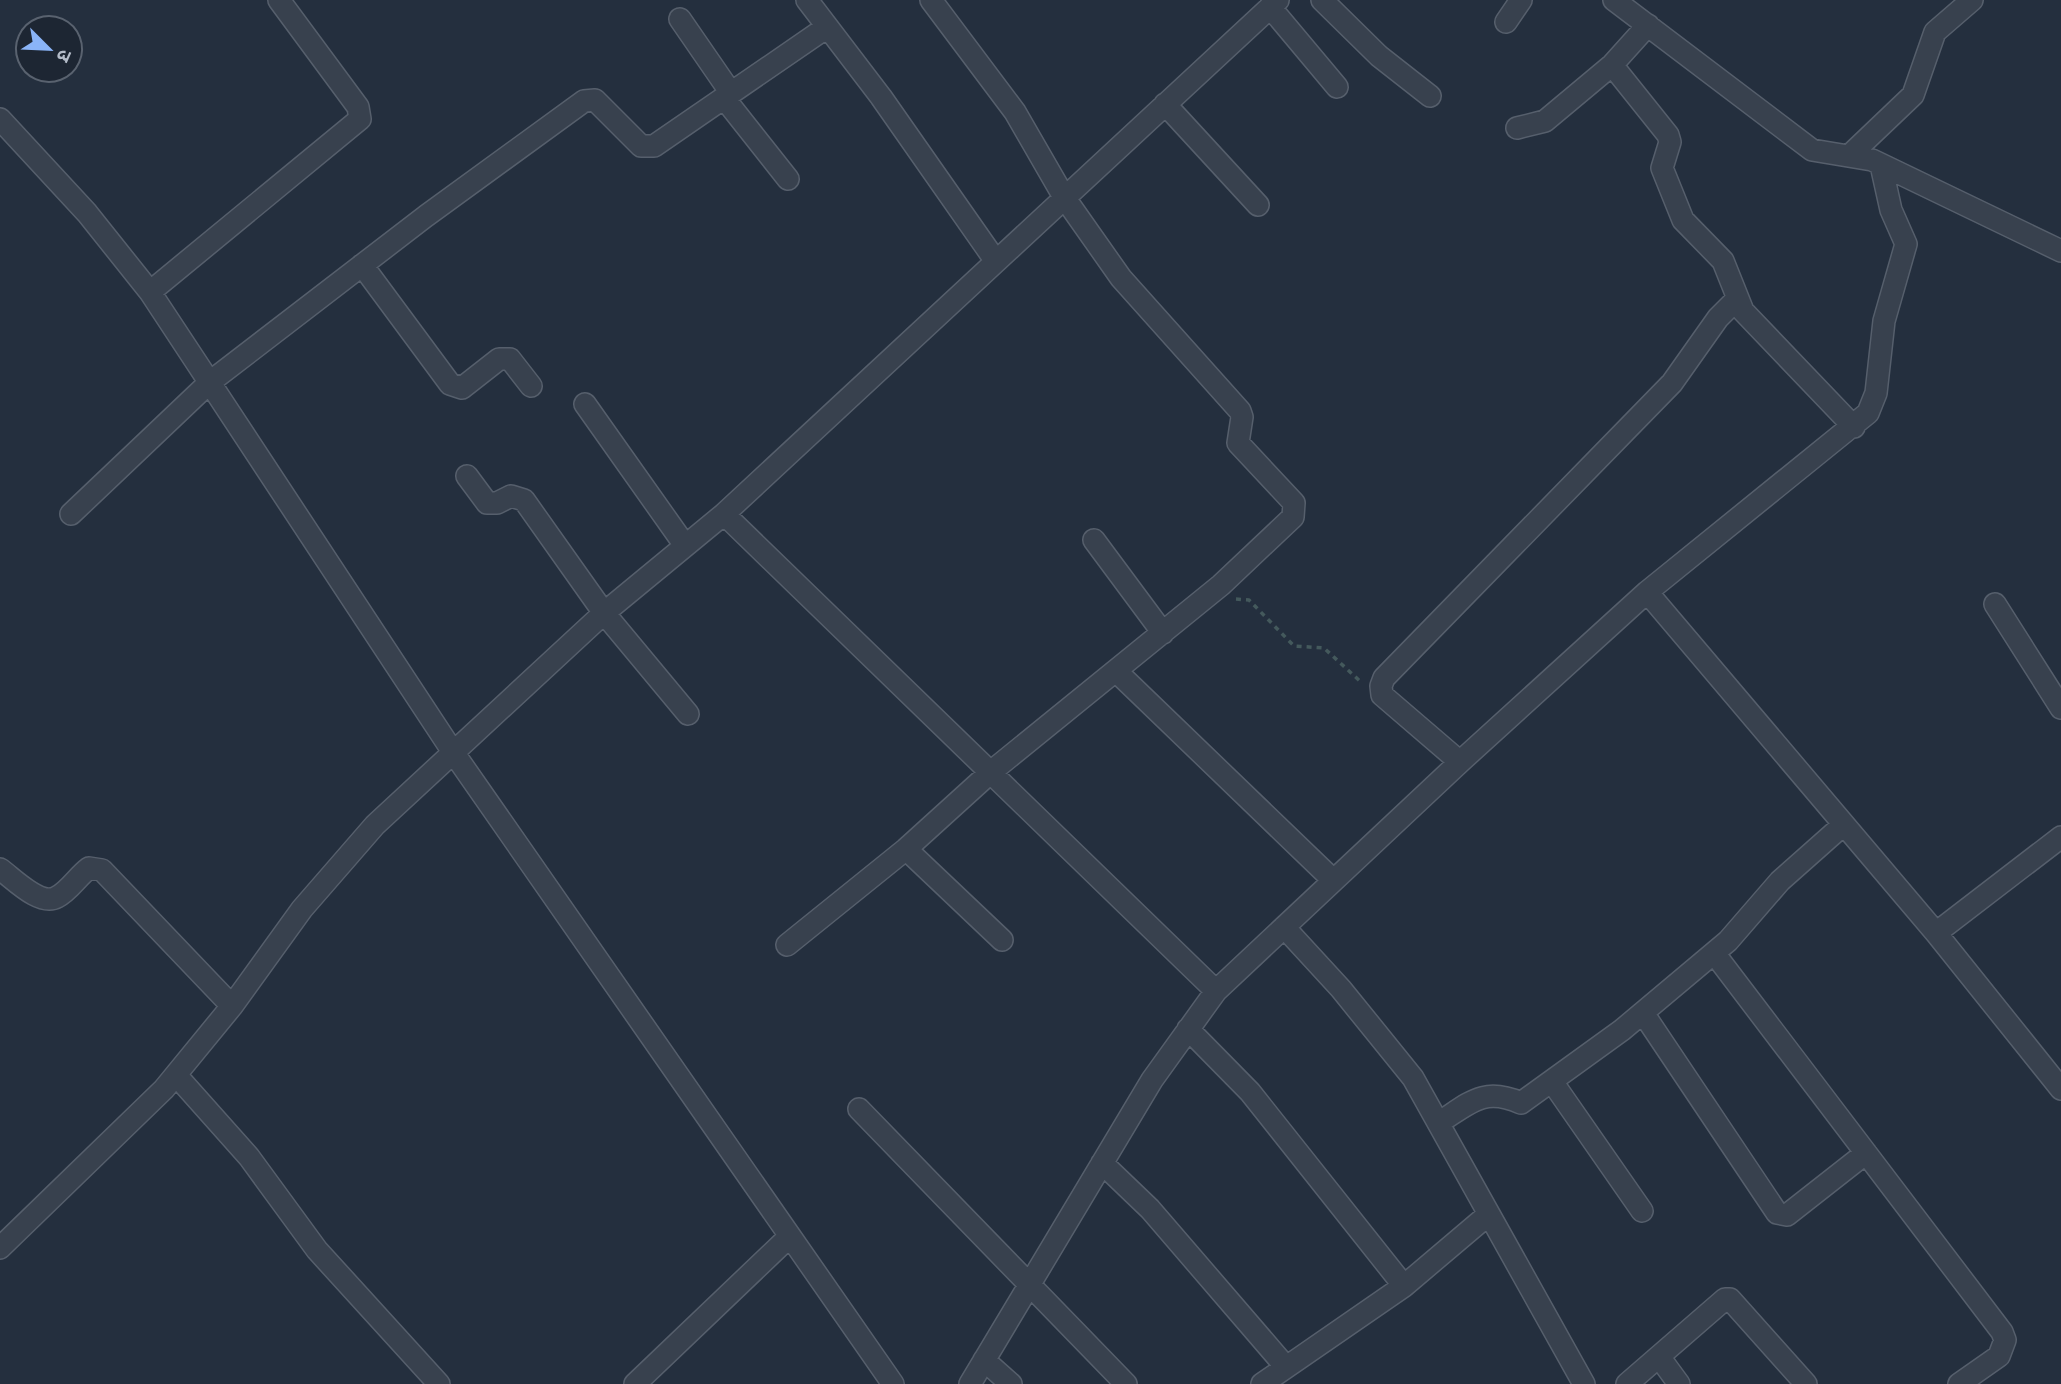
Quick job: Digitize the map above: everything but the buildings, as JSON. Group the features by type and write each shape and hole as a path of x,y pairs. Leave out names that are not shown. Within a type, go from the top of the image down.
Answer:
{"street":[{"path":"150,292 360,119 358,107 279,0"},
{"path":"807,0 995,260"},
{"path":"787,945 906,849 992,771 1208,596 1293,517 1294,503 1238,443 1242,417 1240,411 1139,300 1064,197 1015,112 931,0"},
{"path":"1322,0 1379,56 1430,96"},
{"path":"1506,22 1521,0"},
{"path":"1614,0 1756,111 1812,150 1881,165 2061,251"},
{"path":"1849,156 1913,95 1935,32 1972,0"},
{"path":"0,1248 89,1165 176,1075 232,1006 302,909 359,843 604,613 684,544 724,514 1274,4 1337,87"},
{"path":"680,19 727,95 788,179"},
{"path":"1517,128 1545,121 1612,65 1648,25"},
{"path":"71,514 210,382 362,265 584,101 595,100 641,146 654,146 827,27"},
{"path":"1612,65 1668,135 1671,142 1662,168 1683,220 1720,255 1736,300 1743,311 1854,427"},
{"path":"1165,104 1258,205"},
{"path":"0,119 87,214 150,292 453,752 893,1384"},
{"path":"970,1384 1152,1080 1216,990 1460,761 1647,592 1854,427 1873,404 1882,332 1906,244 1891,210 1881,165"},
{"path":"362,265 450,384 462,388 499,359 505,358 510,359 531,386"},
{"path":"1460,761 1382,695 1381,686 1394,668 1672,383 1718,318 1736,300"},
{"path":"585,404 684,544"},
{"path":"467,476 487,503 497,503 510,496 524,500 604,613 688,714"},
{"path":"724,514 1216,990"},
{"path":"1094,540 1163,633"},
{"path":"1647,592 1842,826 1936,933 2061,1089"},
{"path":"1995,604 2061,708"},
{"path":"1116,671 1333,880"},
{"path":"1440,1122 1481,1096 1504,1096 1521,1103 1553,1083 1714,953 1780,881 1842,826"},
{"path":"1936,933 2061,837"},
{"path":"906,849 1002,940"},
{"path":"0,869 36,895 51,900 89,868 102,870 232,1006"},
{"path":"1284,927 1377,1031 1413,1078 1440,1122 1584,1384"},
{"path":"1714,953 2002,1332 2005,1340 1999,1356 1959,1384"},
{"path":"1643,1013 1777,1213 1787,1215 1866,1153"},
{"path":"1188,1029 1250,1092 1404,1286"},
{"path":"176,1075 249,1157 317,1250 439,1384"},
{"path":"1553,1083 1642,1211"},
{"path":"859,1109 1126,1384"},
{"path":"1102,1163 1150,1209 1286,1367"},
{"path":"1262,1384 1404,1286 1489,1214"},
{"path":"635,1384 790,1236"},
{"path":"1627,1384 1725,1299 1730,1299 1806,1384"},
{"path":"1660,1358 1679,1384"},
{"path":"984,1360 1011,1384"}],"path":[{"path":"1208,596 1249,600 1294,646 1324,648 1365,685 1381,686"}]}
